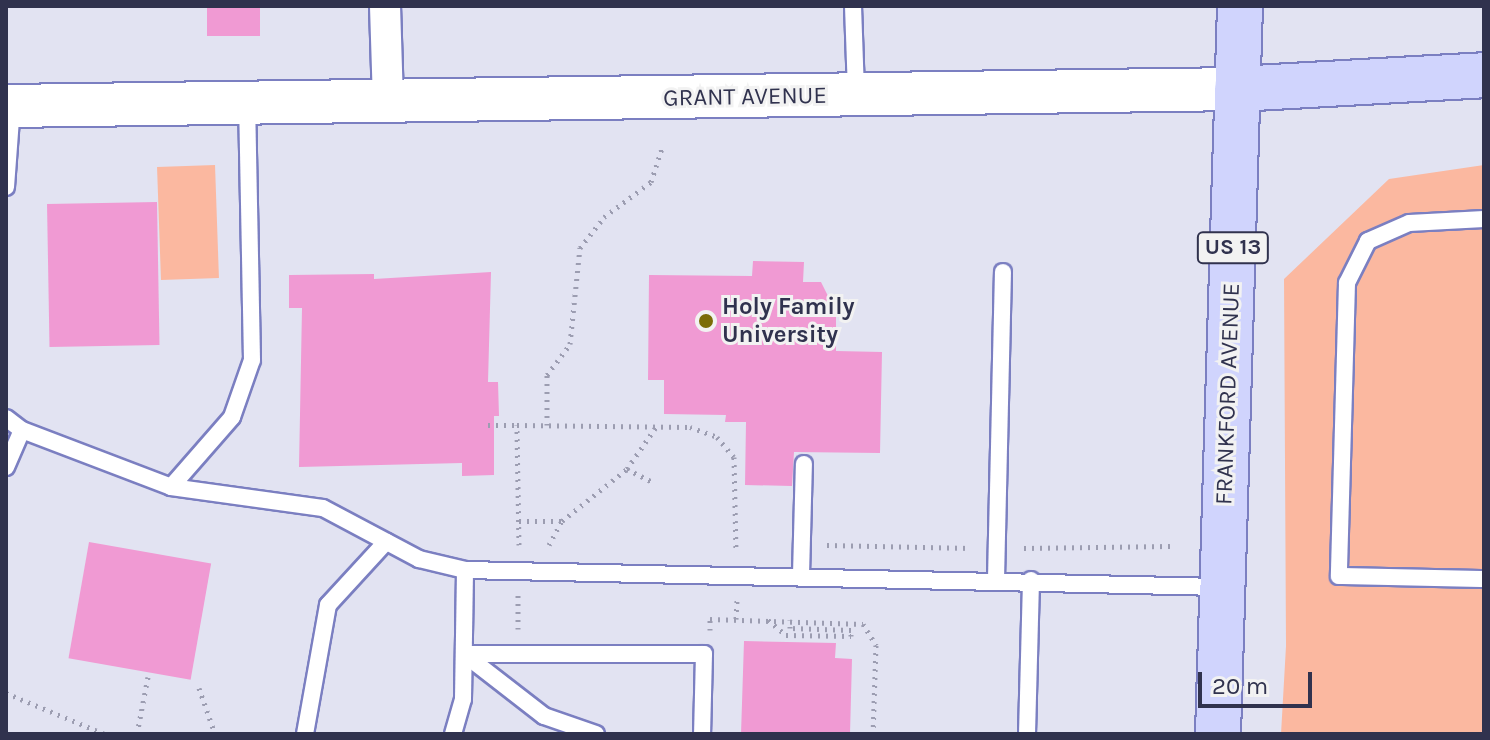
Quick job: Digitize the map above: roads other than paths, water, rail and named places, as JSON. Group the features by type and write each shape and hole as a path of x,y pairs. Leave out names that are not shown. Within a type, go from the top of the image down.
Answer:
{"main road":[{"name":"FRANKFORD AVENUE","path":"1218,734 1240,6"},
{"name":"GRANT AVENUE","path":"1237,89 1484,75"}],"street":[{"path":"385,6 388,101"},
{"name":"GRANT AVENUE","path":"9,106 1237,89"}],"lane":[{"path":"853,6 856,96"},
{"path":"171,487 232,417 252,360 247,103"},
{"path":"6,187 9,106"},
{"path":"1484,219 1409,223 1368,241 1347,283 1339,576 1484,579"},
{"path":"996,579 1003,272"},
{"path":"6,418 22,430 171,487 323,508 419,559 465,570 996,579 1222,587"},
{"path":"6,467 22,430"},
{"path":"801,575 804,464"},
{"path":"305,734 328,605 386,542"},
{"path":"453,734 463,699 465,570"},
{"path":"1027,734 1031,580"},
{"path":"464,654 704,654 702,734"},
{"path":"464,654 544,716 596,734"}],"place":[{"name":"Holy Family University","path":"706,321"}]}
